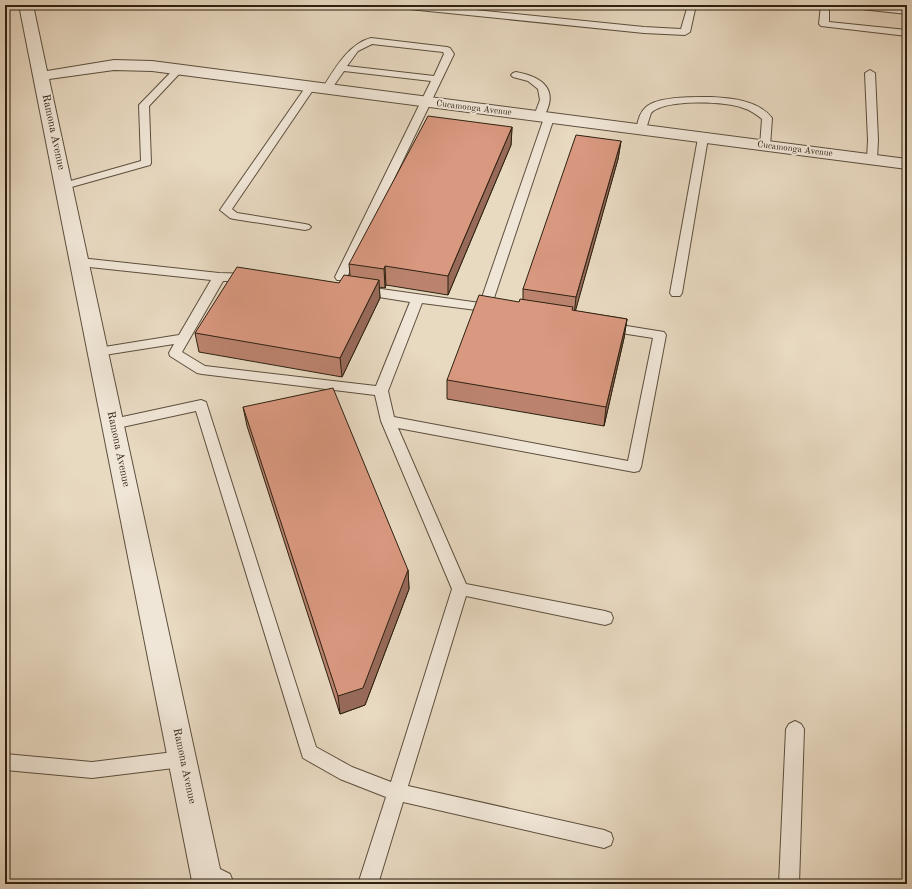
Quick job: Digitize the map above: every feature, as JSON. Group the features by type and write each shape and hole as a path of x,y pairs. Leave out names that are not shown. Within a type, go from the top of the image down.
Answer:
{"street":[{"name":"Ramona Avenue","path":"26,5 207,881 219,884"},
{"name":"Cucamonga Avenue","path":"41,76 114,65 132,65 907,164"}],"lane":[{"path":"399,5 644,30 685,32 692,5"},
{"path":"825,5 824,24 907,33"},
{"path":"852,5 907,11"},
{"path":"328,89 355,49 371,41 446,50 449,54 337,282 381,294 508,310"},
{"path":"341,68 437,79"},
{"path":"64,186 146,163 144,105 178,70"},
{"path":"870,73 873,140 872,159"},
{"path":"485,307 544,117 544,90 539,83 530,78 516,74"},
{"path":"305,227 234,216 226,210 310,87"},
{"path":"641,130 644,117 650,108 658,105 699,100 725,101 751,108 767,118 764,146"},
{"path":"676,293 703,138"},
{"path":"80,262 219,277 244,276 259,278"},
{"path":"219,277 175,353 202,370 381,391"},
{"path":"368,884 460,589 388,422 381,391 418,298"},
{"path":"388,422 634,467 660,335 592,324"},
{"path":"98,352 184,338"},
{"path":"113,424 201,405 309,752 346,772 396,792 604,839"},
{"path":"460,589 605,618"},
{"path":"789,884 795,729"},
{"path":"5,762 92,770 182,759"}],"building":[{"path":"428,116 512,127 448,276 385,266 384,269 349,264"},
{"path":"576,135 621,141 576,297 523,289"},
{"path":"237,267 339,283 344,275 379,280 340,358 195,333"},
{"path":"479,295 519,302 520,299 573,307 572,310 627,319 606,407 447,380"},
{"path":"333,388 408,570 363,688 338,696 243,407"}]}
